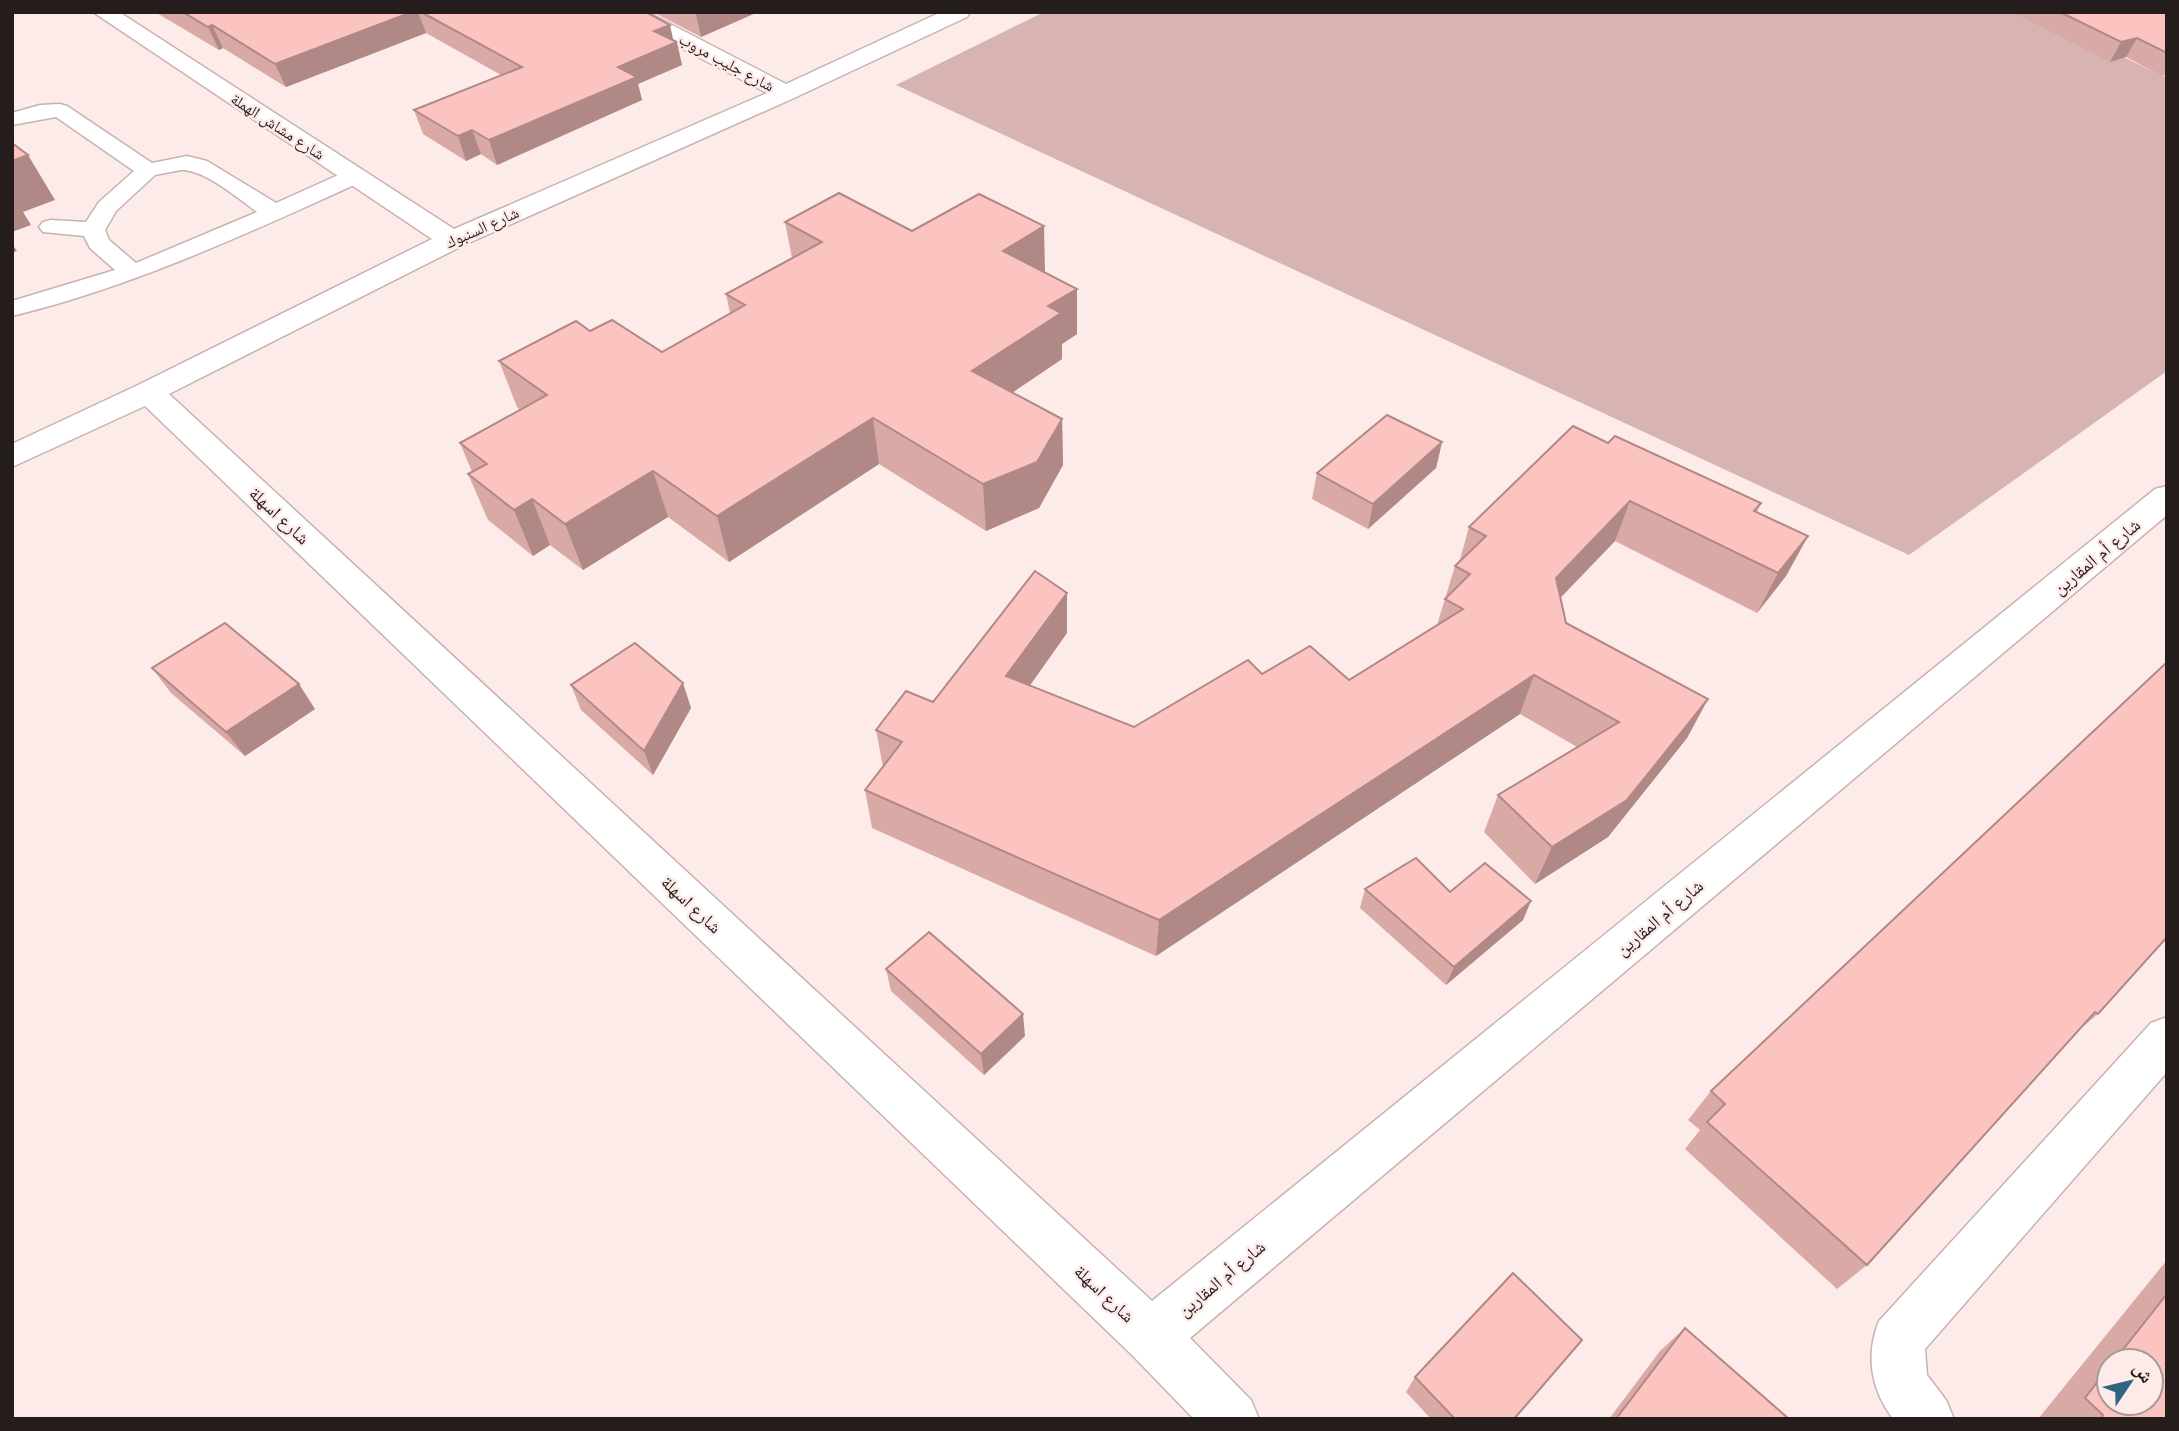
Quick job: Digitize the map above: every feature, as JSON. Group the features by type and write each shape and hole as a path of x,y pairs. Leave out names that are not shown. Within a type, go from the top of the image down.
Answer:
{"street":[{"name":"شارع مشاش الهملة","path":"104,12 452,240"},
{"name":"شارع جليب مروب","path":"630,12 786,93"},
{"name":"شارع السنبوك","path":"12,457 149,392 452,240 786,93 959,12"},
{"name":"شارع اسهلة","path":"149,392 1151,1336 1232,1419"},
{"name":"شارع أم المقارين","path":"1151,1336 2167,497"},
{"path":"1927,1419 1900,1385 1898,1340 2167,1038"}],"lane":[{"path":"14,119 40,111 60,110 148,170"},
{"path":"93,230 107,207 148,170 191,163 207,168 251,200 274,212"},
{"path":"12,309 59,298 132,272 355,176"},
{"path":"51,227 93,230"},
{"path":"93,230 98,243 132,272"}],"shaded area":[{"path":"1044,12 2030,12 2167,78 2167,371 1909,555 896,85"}],"building":[{"path":"183,12 412,12 275,64 212,25 208,27"},
{"path":"421,12 646,12 670,25 654,31 677,42 618,67 637,77 489,140 472,130 458,136 414,110 522,67"},
{"path":"2060,12 2163,12 2167,14 2167,53 2137,38 2121,42"},
{"path":"12,143 28,155 12,161"},
{"path":"839,193 912,231 979,194 1044,226 1003,251 1077,289 1048,306 1061,313 972,371 1062,419 1037,462 983,484 873,418 717,516 653,471 565,524 532,499 514,510 468,474 487,464 460,443 547,395 499,361 576,321 590,331 612,320 662,352 745,305 726,294 822,242 785,222"},
{"path":"1387,415 1442,442 1373,504 1317,473"},
{"path":"1573,426 1608,443 1615,436 1761,503 1754,511 1808,536 1778,573 1630,501 1556,578 1566,623 1708,699 1627,800 1552,847 1498,795 1619,722 1534,675 1159,920 865,790 902,742 876,730 906,691 933,702 1035,571 1067,593 1006,676 1134,727 1248,660 1262,674 1310,646 1349,680 1463,609 1445,599 1470,574 1455,566 1486,536 1469,527"},
{"path":"225,623 299,684 226,732 152,668"},
{"path":"635,643 683,683 644,751 571,685"},
{"path":"2167,662 2167,937 2098,1014 2095,1012 1867,1265 1707,1122 1725,1104 1711,1091"},
{"path":"1416,858 1450,892 1485,863 1531,901 1454,967 1365,889"},
{"path":"929,932 1023,1014 981,1054 886,969"},
{"path":"1513,1273 1582,1340 1514,1419 1455,1419 1415,1377"},
{"path":"2167,1294 2167,1419 2101,1419 2165,1417 2165,1347 2125,1347"},
{"path":"1685,1328 1789,1419 1616,1419"},
{"path":"2095,1385 2095,1407 2085,1398"}]}
